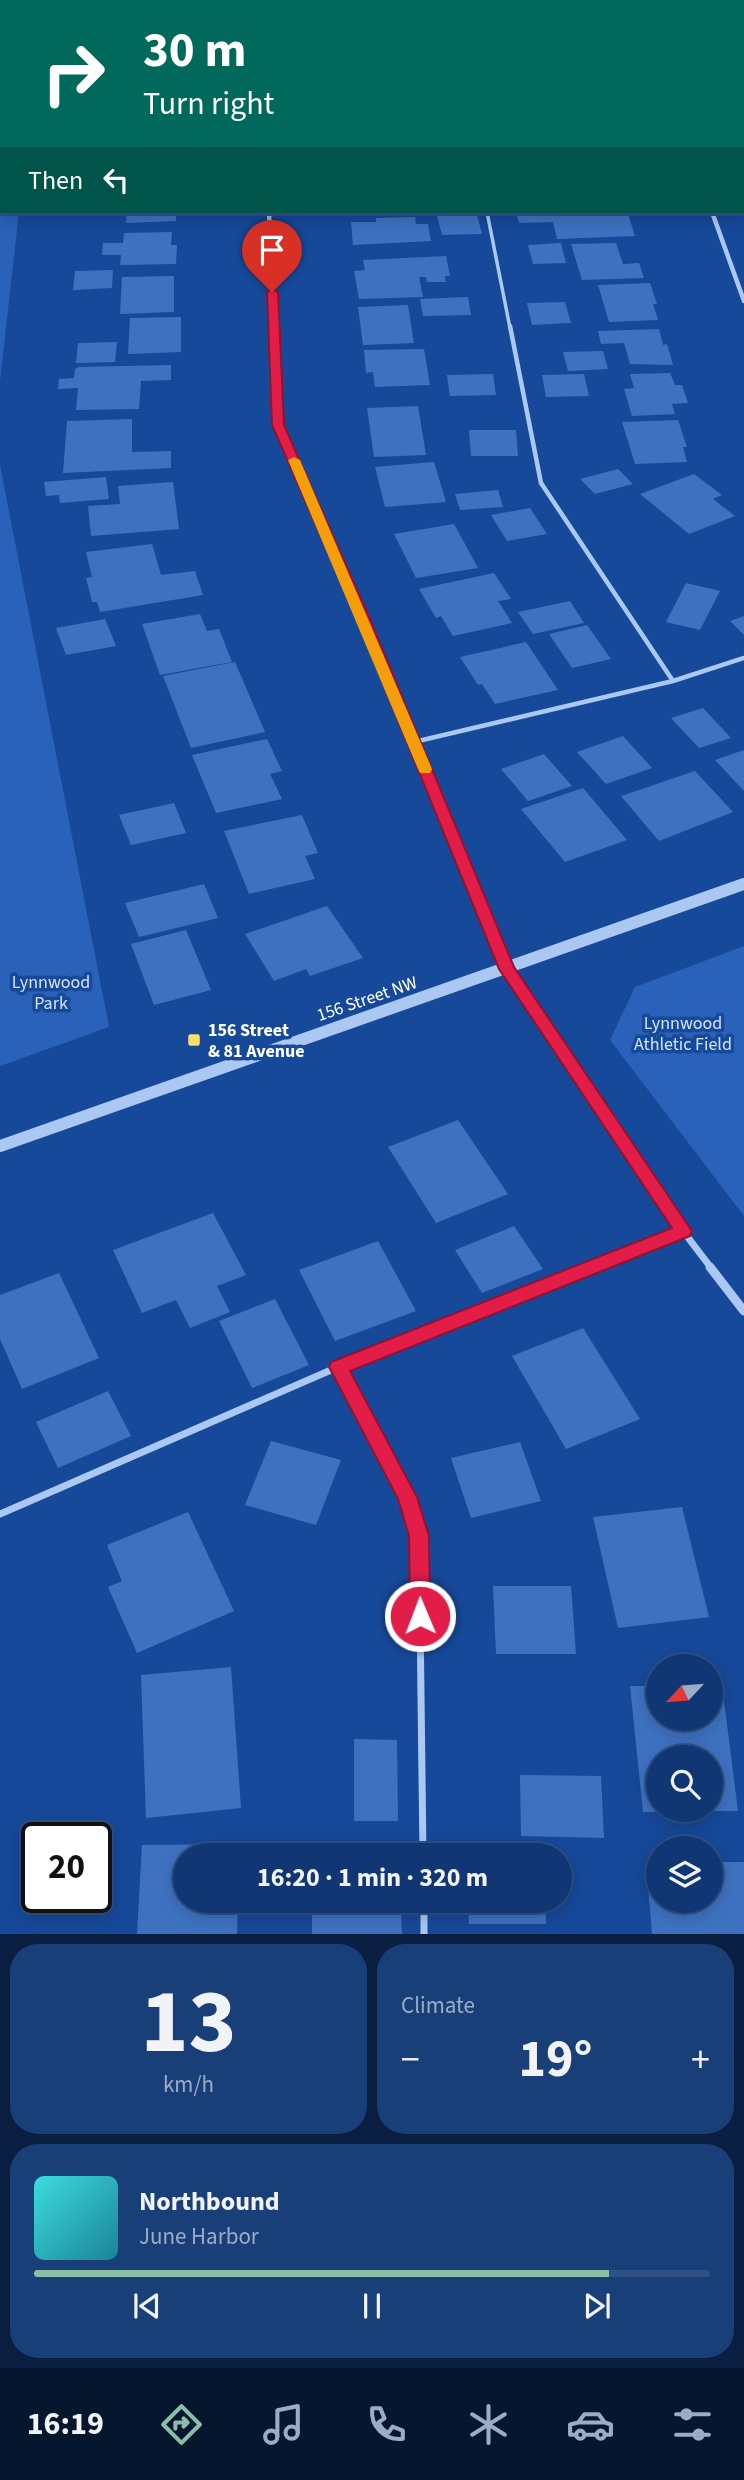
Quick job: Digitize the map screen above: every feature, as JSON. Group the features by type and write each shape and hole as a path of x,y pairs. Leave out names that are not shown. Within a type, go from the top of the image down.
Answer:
{"street":[{"path":"269,214 278,425 507,969 683,1231 744,1311"},
{"path":"713,214 744,300"},
{"name":"156 Street NW","path":"0,1146 744,884"}],"lane":[{"path":"487,214 541,484 673,681"},
{"path":"414,743 673,681 744,658"},
{"path":"0,1514 338,1367 683,1231"},
{"path":"338,1367 407,1497 419,1536 423,1843"},
{"path":"424,1913 424,1934"}],"green space":[{"path":"0,214 19,214 0,381"},
{"name":"Lynnwood Park","path":"0,465 109,1027 0,1066"},
{"name":"Lynnwood Athletic Field","path":"744,946 744,1216 610,1040 635,987"}],"building":[{"path":"127,214 176,214 176,221 126,223"},
{"path":"517,214 628,214 635,236 557,239 553,222 519,223"},
{"path":"477,215 482,234 442,235 437,216"},
{"path":"415,217 416,224 428,224 431,241 353,245 351,222"},
{"path":"172,232 171,245 177,245 176,264 120,265 121,255 102,255 103,243 123,243 124,233"},
{"path":"561,243 566,263 533,264 528,245"},
{"path":"616,243 623,264 639,263 644,278 582,280 571,244"},
{"path":"446,256 450,276 445,276 446,282 427,282 426,277 419,277 423,297 359,299 354,271 365,270 363,260"},
{"path":"113,270 112,288 73,290 75,271"},
{"path":"174,276 174,312 120,314 122,277"},
{"path":"650,283 657,304 653,304 658,320 609,322 598,285"},
{"path":"468,297 471,315 423,316 420,299"},
{"path":"565,302 571,323 532,325 527,303"},
{"path":"408,305 414,343 363,345 358,307"},
{"path":"181,317 181,352 128,354 130,318"},
{"path":"659,329 673,365 630,364 624,343 601,344 598,331"},
{"path":"117,342 115,362 76,363 78,343"},
{"path":"424,349 430,385 375,387 373,372 366,373 364,350"},
{"path":"603,351 608,369 568,371 563,352"},
{"path":"171,365 171,380 141,381 139,409 76,410 78,388 58,389 59,379 74,378 75,369 79,367"},
{"path":"670,373 675,385 682,385 688,403 672,404 675,414 632,416 624,389 634,388 630,374"},
{"path":"493,374 496,395 450,396 447,375"},
{"path":"584,374 589,396 546,397 542,375"},
{"path":"418,406 426,455 374,457 367,408"},
{"path":"132,419 132,452 171,451 171,468 63,473 67,421"},
{"path":"678,420 687,447 683,447 687,462 635,464 622,422"},
{"path":"469,430 516,430 518,456 471,456"},
{"path":"434,462 446,502 385,507 375,467"},
{"path":"618,469 633,484 595,494 580,479"},
{"path":"694,474 722,495 713,499 735,516 689,534 640,494"},
{"path":"106,477 109,499 60,503 59,495 46,496 44,482"},
{"path":"173,482 179,529 91,536 88,506 120,504 118,486"},
{"path":"498,490 503,507 460,510 455,494"},
{"path":"530,508 547,534 507,541 491,515"},
{"path":"454,524 478,568 416,578 394,534"},
{"path":"152,544 161,575 195,571 203,595 100,612 97,602 92,602 86,578 92,577 86,552"},
{"path":"494,573 511,599 498,601 512,623 453,636 441,616 436,618 419,589"},
{"path":"686,583 720,591 700,630 666,622"},
{"path":"570,601 584,623 533,634 518,612"},
{"path":"200,614 207,631 219,629 232,662 160,675 142,624"},
{"path":"744,616 744,635 730,621"},
{"path":"105,619 116,646 66,655 56,628"},
{"path":"587,625 611,659 572,668 549,634"},
{"path":"526,642 558,690 495,704 482,684 478,685 460,657"},
{"path":"235,662 265,732 191,748 163,676"},
{"path":"703,708 731,738 699,748 671,718"},
{"path":"623,736 652,768 606,784 577,752"},
{"path":"267,739 282,771 270,774 282,799 216,813 192,755"},
{"path":"744,750 744,791 715,760"},
{"path":"544,754 572,786 528,801 501,769"},
{"path":"695,771 733,812 659,841 621,796"},
{"path":"583,788 627,840 565,862 521,809"},
{"path":"174,803 186,833 131,845 119,815"},
{"path":"302,815 318,853 305,856 315,879 249,894 224,831"},
{"path":"204,884 218,918 139,937 125,903"},
{"path":"327,906 363,958 310,976 306,969 274,981 245,934"},
{"path":"186,930 211,990 154,1005 131,944"},
{"path":"458,1120 508,1194 436,1223 388,1147"},
{"path":"213,1213 246,1275 217,1286 230,1312 190,1328 176,1300 142,1313 113,1250"},
{"path":"514,1226 543,1269 482,1293 455,1250"},
{"path":"378,1241 416,1311 335,1341 299,1270"},
{"path":"59,1273 99,1358 22,1389 0,1339 0,1295"},
{"path":"275,1299 309,1365 252,1388 219,1321"},
{"path":"583,1328 640,1419 566,1449 512,1356"},
{"path":"108,1391 131,1436 58,1468 36,1422"},
{"path":"271,1441 341,1460 316,1525 245,1505"},
{"path":"520,1442 541,1501 471,1518 451,1458"},
{"path":"682,1507 709,1617 618,1628 593,1517"},
{"path":"188,1512 234,1611 137,1653 108,1587 122,1581 107,1545"},
{"path":"493,1586 571,1586 576,1654 496,1654"},
{"path":"231,1667 241,1808 146,1818 141,1675"},
{"path":"630,1686 646,1686 646,1731 723,1731 723,1693 738,1811 723,1811 723,1745 646,1745 646,1812 643,1812"},
{"path":"354,1739 397,1740 398,1821 354,1821"},
{"path":"520,1775 601,1776 604,1838 521,1836"},
{"path":"541,1842 541,1843 466,1843"},
{"path":"142,1845 173,1845 173,1913 238,1913 237,1934 137,1934"},
{"path":"723,1862 744,1862 744,1934 652,1934 650,1913 723,1913"},
{"path":"312,1913 401,1913 402,1934 312,1934"},
{"path":"469,1913 546,1913 546,1924 469,1924"}],"slow traffic":[{"path":"294,460 363,617 425,769"}],"place":[{"name":"156 Street & 81 Avenue","path":"194,1040"}],"route":[{"path":"272,292 278,425 363,617 507,969 683,1231 338,1367 407,1497 419,1536 420,1616"}]}
